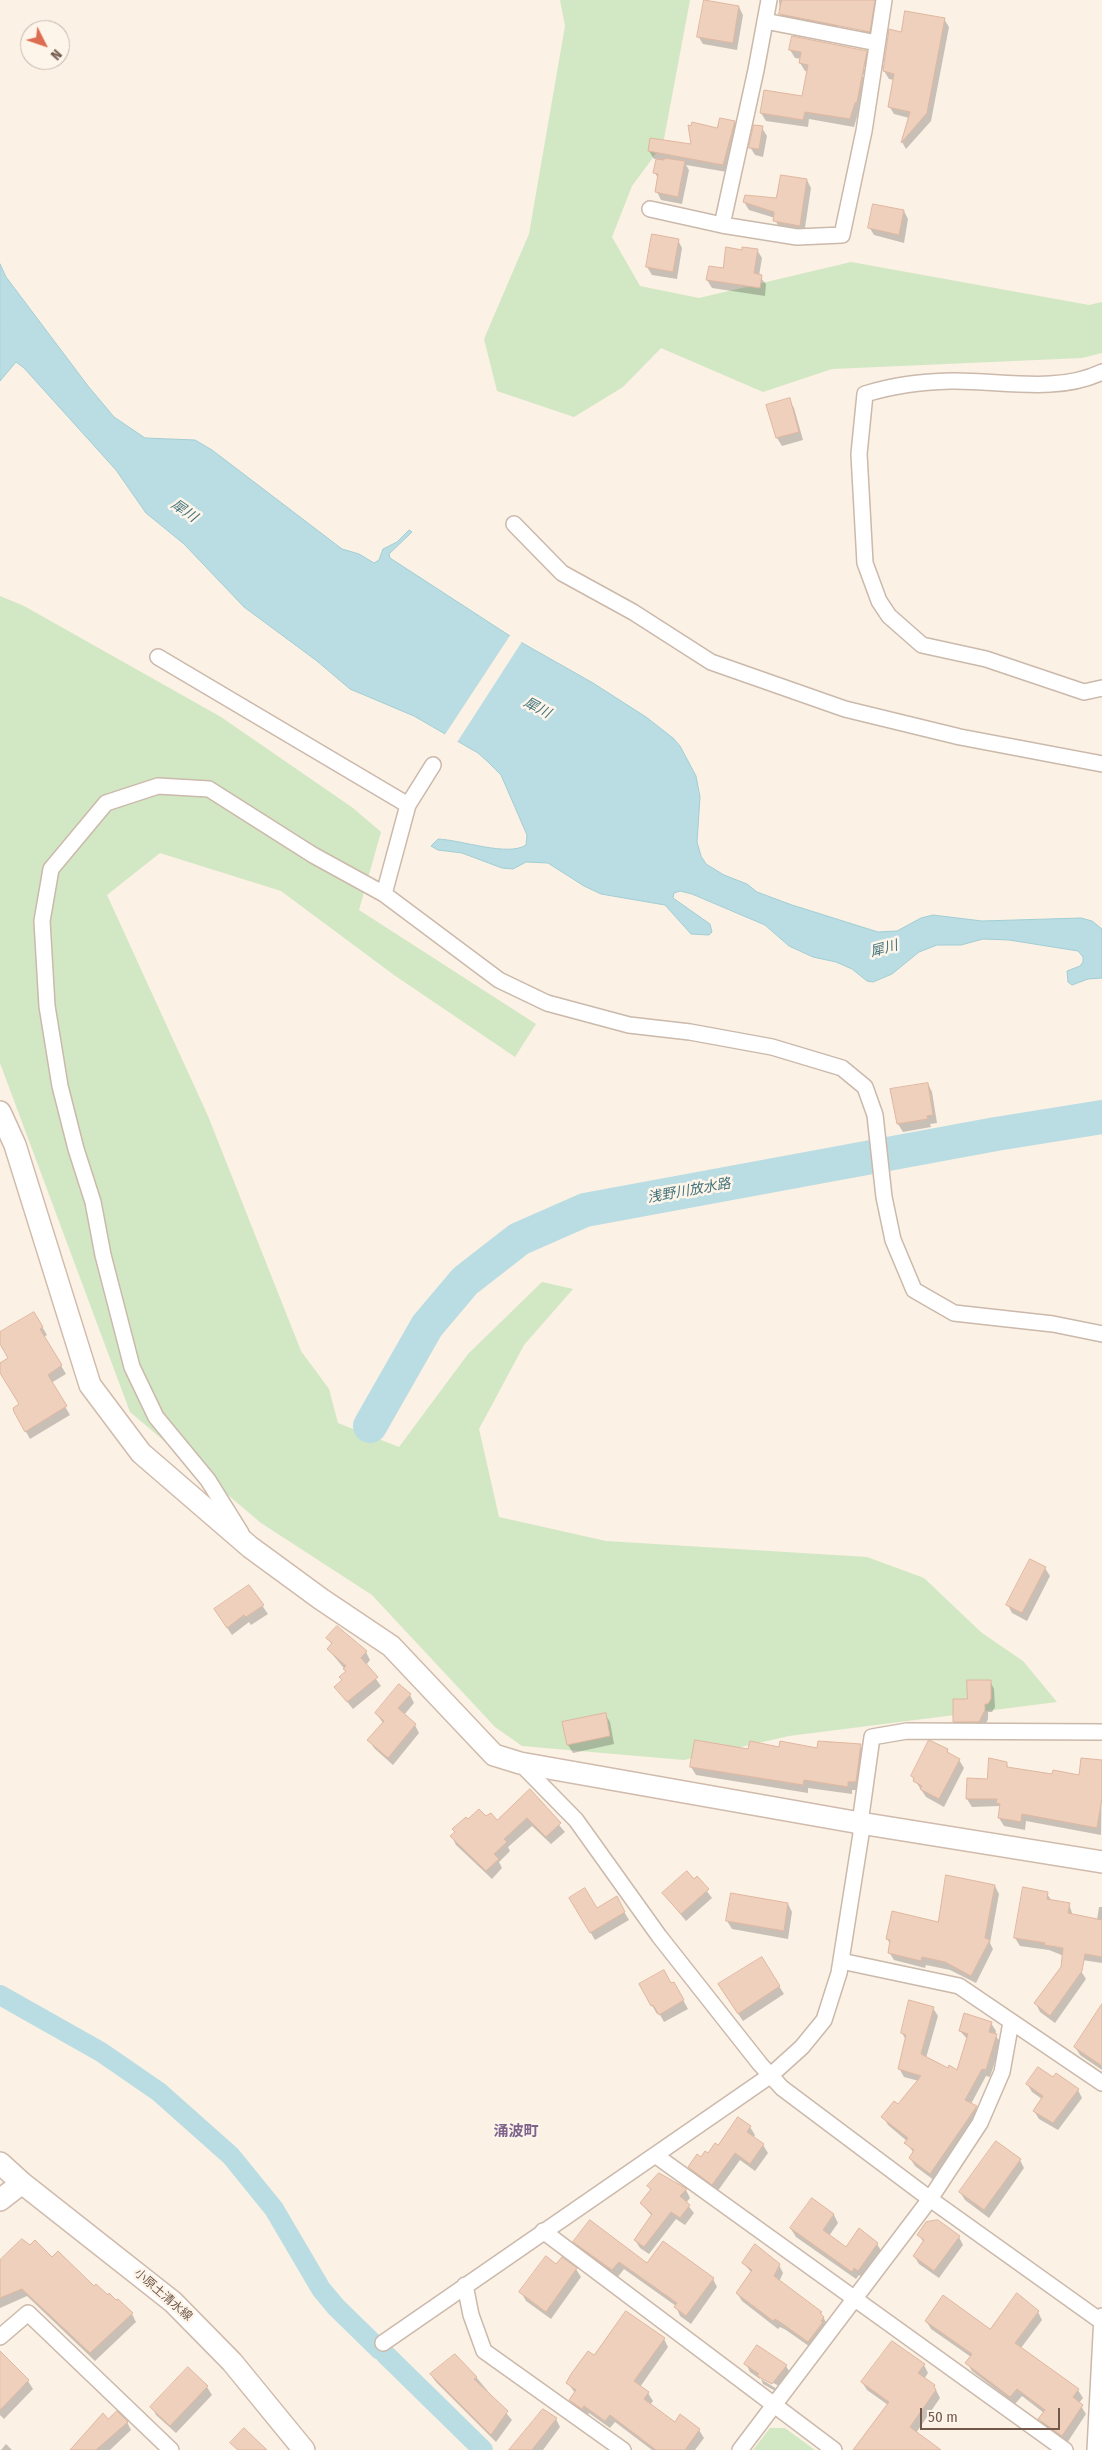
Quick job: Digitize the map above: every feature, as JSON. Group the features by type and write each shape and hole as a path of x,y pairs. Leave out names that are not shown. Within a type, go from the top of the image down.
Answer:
{"street":[{"path":"722,225 769,0"},
{"path":"650,209 722,225 797,237 842,235 864,131 884,0"},
{"path":"765,21 878,43"},
{"path":"1102,372 1061,384 952,381 901,384 865,394 859,454 865,564 879,601 889,616 922,645 986,659 1084,692 1102,688"},
{"path":"514,524 562,574 633,612 711,662 845,709 960,737 1102,764"},
{"path":"158,657 408,804"},
{"path":"384,894 408,804 433,765"},
{"path":"250,1547 208,1480 156,1417 132,1367 103,1255 93,1202 76,1149 62,1095 48,1015 42,921 51,869 106,803 158,786 209,789 312,855 384,894 499,980 548,1003 629,1025 690,1032 772,1047 842,1068 865,1087 874,1115 884,1196 893,1240 914,1290 954,1313 1052,1324 1102,1334"},
{"path":"0,1112 15,1145 90,1385 141,1454 250,1547 321,1599 391,1646 494,1755 520,1763 860,1824 1102,1862"},
{"path":"383,2343 771,2075 802,2047 824,2020 841,1961 861,1834 860,1824 872,1737 917,1731 1102,1732"},
{"path":"520,1763 576,1820 659,1936 760,2064 782,2088 930,2199 1102,2320 1095,2450"},
{"path":"841,1961 959,1986 1102,2083"},
{"path":"740,2450 930,2199 980,2123 1002,2072 1011,2022"},
{"path":"655,2155 1065,2450"},
{"name":"小原土清水線","path":"0,2163 22,2183 173,2302 232,2362 304,2450"},
{"path":"0,2200 22,2183"},
{"path":"543,2231 834,2450"},
{"path":"465,2285 471,2315 484,2351 624,2450"},
{"path":"0,2337 28,2313 171,2450"}],"green space":[{"path":"560,0 690,0 663,144 632,186 612,237 640,286 699,298 851,262 1089,305 1102,302 1102,353 1082,358 832,369 763,392 661,348 623,387 574,417 497,391 484,339 529,234 565,26"},
{"path":"0,596 24,606 221,717 353,808 381,832 359,910 536,1024 515,1057 394,975 281,891 160,853 107,895 208,1116 301,1351 329,1389 338,1423 399,1447 468,1354 542,1282 573,1289 524,1345 479,1429 499,1517 606,1541 867,1557 924,1578 982,1633 1023,1661 1057,1702 789,1736 684,1760 522,1746 495,1727 372,1595 261,1523 130,1412 0,1063"},
{"path":"770,2428 785,2428 815,2450 753,2450"}],"water":[{"name":"犀川","path":"0,264 6,277 88,386 114,417 145,438 195,440 212,450 342,549 359,554 374,563 379,560 383,549 397,542 409,530 412,532 389,554 390,558 510,636 593,683 646,717 673,738 680,746 696,776 700,797 697,842 701,856 706,864 724,875 747,884 757,892 878,932 897,931 921,918 933,915 982,921 1081,918 1092,921 1102,929 1102,978 1088,979 1072,985 1068,982 1067,971 1080,966 1083,962 1083,957 1078,951 1009,940 983,939 961,945 937,945 919,952 892,974 873,982 867,981 852,969 836,962 813,957 789,946 765,925 692,894 680,891 674,893 673,898 710,924 712,932 709,935 691,934 665,905 601,894 584,886 548,863 526,862 513,869 502,868 462,853 438,850 431,846 438,839 497,849 518,848 526,845 527,835 501,775 478,753 414,716 350,689 317,661 244,607 184,544 146,513 116,470 24,368 16,362 0,381"}],"pier":[{"path":"511,634 523,640 456,744 444,736"}],"building":[{"path":"704,0 739,6 733,43 697,37"},
{"path":"782,0 875,0 870,32 779,14"},
{"path":"905,11 945,18 927,113 901,143 910,112 888,107 894,74 883,71 889,29 901,32"},
{"path":"792,36 867,51 857,102 850,119 805,112 803,120 760,113 764,90 802,96 808,65 799,63 801,52 789,50"},
{"path":"720,118 735,121 723,165 648,151 650,138 691,144 688,125 691,126 692,122 717,128"},
{"path":"754,125 763,126 759,149 749,148"},
{"path":"664,158 685,161 678,197 655,192 658,174 653,173 656,159 664,160"},
{"path":"781,175 807,179 800,226 773,221 774,212 743,202 745,195 776,198"},
{"path":"873,204 904,210 899,235 868,228"},
{"path":"652,234 679,239 673,272 646,267"},
{"path":"726,247 742,250 742,247 758,249 754,273 762,275 760,288 706,280 709,266 723,268"},
{"path":"790,398 799,432 776,438 766,405"},
{"path":"928,1083 933,1115 927,1116 928,1119 897,1124 890,1089"},
{"path":"34,1312 43,1327 40,1329 62,1365 48,1375 67,1406 25,1432 13,1408 19,1404 0,1373 0,1363 8,1358 0,1344 0,1332"},
{"path":"1030,1559 1046,1567 1022,1613 1006,1605"},
{"path":"249,1585 264,1605 246,1617 244,1615 227,1628 214,1609"},
{"path":"337,1626 367,1651 361,1658 378,1677 347,1702 334,1687 342,1680 339,1677 346,1671 343,1669 346,1666 327,1649 332,1643 326,1638"},
{"path":"967,1680 991,1680 991,1699 988,1704 985,1704 985,1710 979,1722 953,1722 953,1699 967,1699"},
{"path":"399,1684 411,1694 398,1708 416,1724 388,1758 367,1740 384,1721 375,1713"},
{"path":"606,1713 610,1736 567,1745 562,1722"},
{"path":"695,1740 748,1749 750,1741 779,1747 780,1741 817,1748 818,1741 861,1744 856,1782 848,1782 848,1787 804,1780 803,1785 690,1767"},
{"path":"929,1740 948,1749 947,1752 960,1759 939,1799 920,1789 922,1786 913,1781 914,1778 911,1776"},
{"path":"989,1758 1007,1762 1007,1767 1052,1774 1053,1770 1079,1775 1081,1758 1102,1760 1102,1798 1097,1828 1022,1814 1021,1822 998,1818 1000,1804 996,1803 997,1799 966,1799 967,1778 987,1779"},
{"path":"530,1789 561,1823 546,1837 527,1818 504,1839 507,1842 494,1854 499,1859 486,1871 450,1836 455,1832 452,1829 479,1809 486,1816 491,1813 497,1820"},
{"path":"687,1871 694,1879 697,1876 709,1889 681,1914 662,1893"},
{"path":"946,1875 995,1885 985,1938 990,1940 971,1976 945,1962 922,1957 921,1961 888,1953 890,1940 886,1939 892,1911 938,1922"},
{"path":"1023,1887 1048,1892 1047,1899 1070,1903 1068,1913 1102,1920 1102,1957 1085,1954 1082,1971 1050,2016 1034,2003 1061,1967 1063,1948 1014,1938"},
{"path":"585,1888 597,1908 617,1896 625,1912 590,1933 569,1898"},
{"path":"731,1893 788,1903 784,1931 726,1921"},
{"path":"762,1957 780,1986 738,2014 718,1984"},
{"path":"664,1970 671,1983 674,1982 684,2000 659,2015 653,2005 651,2006 639,1984"},
{"path":"909,2000 934,2007 921,2054 948,2068 949,2065 957,2070 968,2034 959,2031 964,2013 992,2022 989,2032 997,2034 986,2070 982,2069 965,2100 977,2106 930,2174 909,2158 914,2150 904,2143 908,2138 881,2117 894,2101 898,2104 921,2076 898,2069 906,2035 901,2033"},
{"path":"1102,2004 1102,2066 1074,2047"},
{"path":"1038,2067 1053,2077 1056,2073 1079,2089 1053,2123 1033,2111 1043,2096 1026,2084"},
{"path":"738,2117 751,2126 747,2132 764,2144 750,2164 735,2153 712,2185 688,2167 697,2154 701,2157 705,2151 708,2153 715,2143 718,2145"},
{"path":"996,2141 1021,2159 984,2210 959,2192"},
{"path":"659,2173 687,2189 680,2196 690,2205 680,2218 671,2212 644,2247 634,2240 652,2214 640,2203 651,2189 647,2186"},
{"path":"812,2198 834,2214 823,2230 846,2247 859,2228 878,2243 858,2271 854,2268 852,2272 790,2228"},
{"path":"590,2220 647,2263 663,2241 714,2278 686,2316 674,2307 677,2303 619,2262 612,2270 573,2242"},
{"path":"938,2220 960,2236 934,2271 913,2256 924,2240 917,2235 926,2222"},
{"path":"22,2239 30,2245 35,2240 52,2257 58,2251 94,2286 96,2284 108,2295 109,2293 116,2300 118,2299 133,2313 90,2353 22,2289 0,2298 0,2260"},
{"path":"755,2244 780,2264 774,2276 822,2312 820,2313 824,2317 821,2321 823,2322 808,2342 775,2319 773,2321 736,2293 752,2270 742,2263"},
{"path":"546,2256 556,2264 562,2257 577,2268 546,2312 519,2292"},
{"path":"1017,2293 1039,2311 1015,2343 1079,2389 1073,2397 1083,2405 1062,2436 1038,2419 1045,2410 1017,2389 1010,2397 965,2363 972,2354 925,2321 943,2295 990,2329"},
{"path":"626,2311 665,2338 634,2381 649,2392 644,2399 675,2422 680,2414 700,2429 685,2450 656,2450 610,2415 605,2421 584,2406 582,2409 569,2400 576,2390 566,2383 571,2374 588,2351 594,2355"},
{"path":"892,2341 925,2364 918,2373 935,2385 936,2390 910,2427 941,2450 853,2450 889,2402 861,2382"},
{"path":"757,2345 787,2365 772,2384 757,2376 759,2374 744,2364"},
{"path":"0,2351 29,2380 0,2410"},
{"path":"455,2354 477,2377 474,2379 508,2411 491,2435 430,2374"},
{"path":"188,2367 208,2386 170,2426 150,2407"},
{"path":"543,2409 557,2418 532,2450 509,2450"},
{"path":"117,2411 128,2422 96,2450 70,2450 103,2413 108,2419"},
{"path":"244,2428 267,2450 238,2450 230,2443"}],"waterway":[{"name":"浅野川放水路","path":"370,1426 427,1326 465,1281 519,1239 585,1210 996,1134 1102,1117"},
{"path":"0,1995 101,2052 159,2092 231,2156 274,2209 321,2289 336,2307 380,2350"},
{"path":"385,2354 483,2450"}],"district":[{"name":"涌波町","path":"516,2132"}]}
